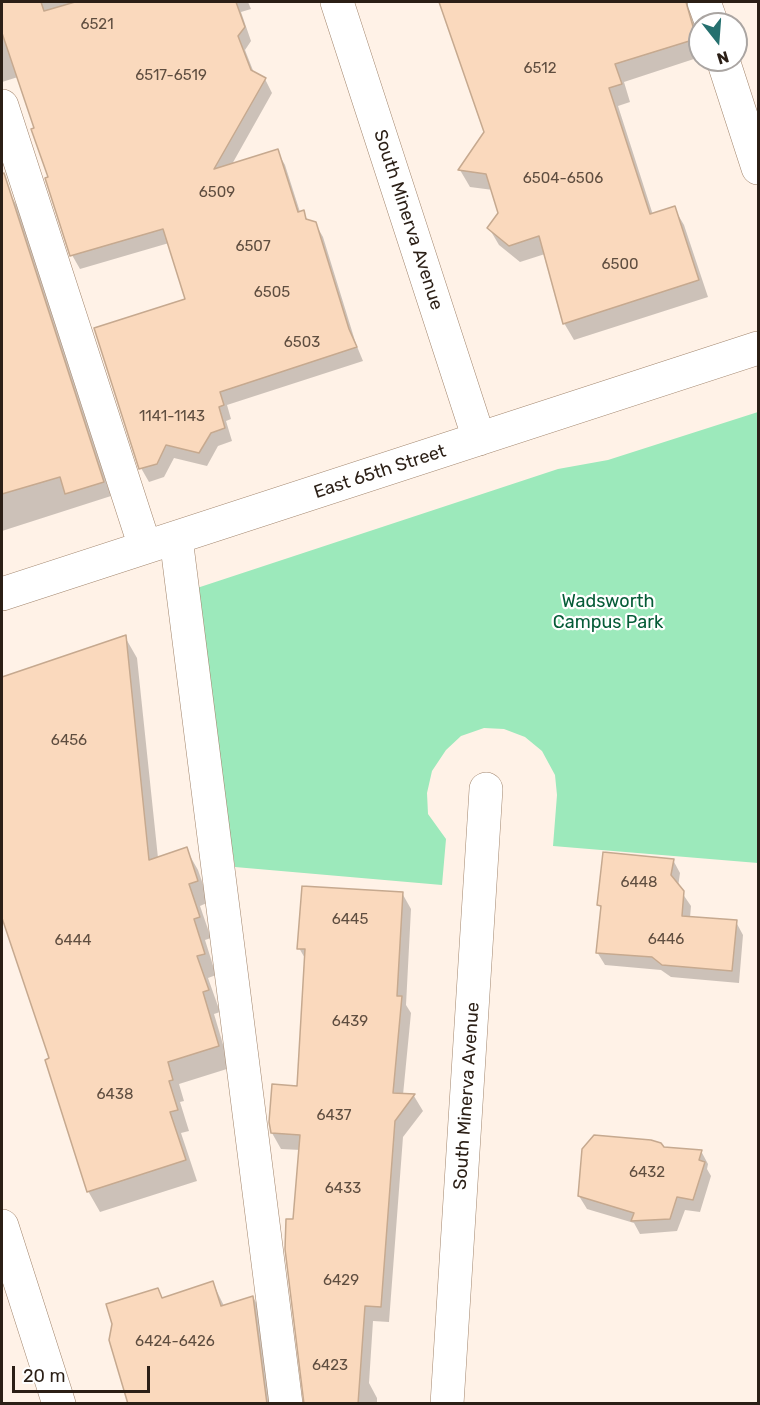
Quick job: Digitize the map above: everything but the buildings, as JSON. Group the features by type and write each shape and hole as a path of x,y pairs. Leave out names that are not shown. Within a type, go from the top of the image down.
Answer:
{"street":[{"name":"South Minerva Avenue","path":"337,2 479,439"},
{"path":"727,72 759,168"},
{"path":"2,106 160,543 286,1404"},
{"name":"East 65th Street","path":"2,594 759,348"},
{"name":"South Minerva Avenue","path":"447,1404 486,789"},
{"path":"2,1226 59,1404"}],"green space":[{"name":"Wadsworth Campus Park","path":"758,412 758,863 553,846 557,795 555,775 542,751 525,737 504,729 484,728 461,736 446,750 432,771 427,793 428,814 446,839 442,885 235,867 191,590 558,469 608,460"}]}
